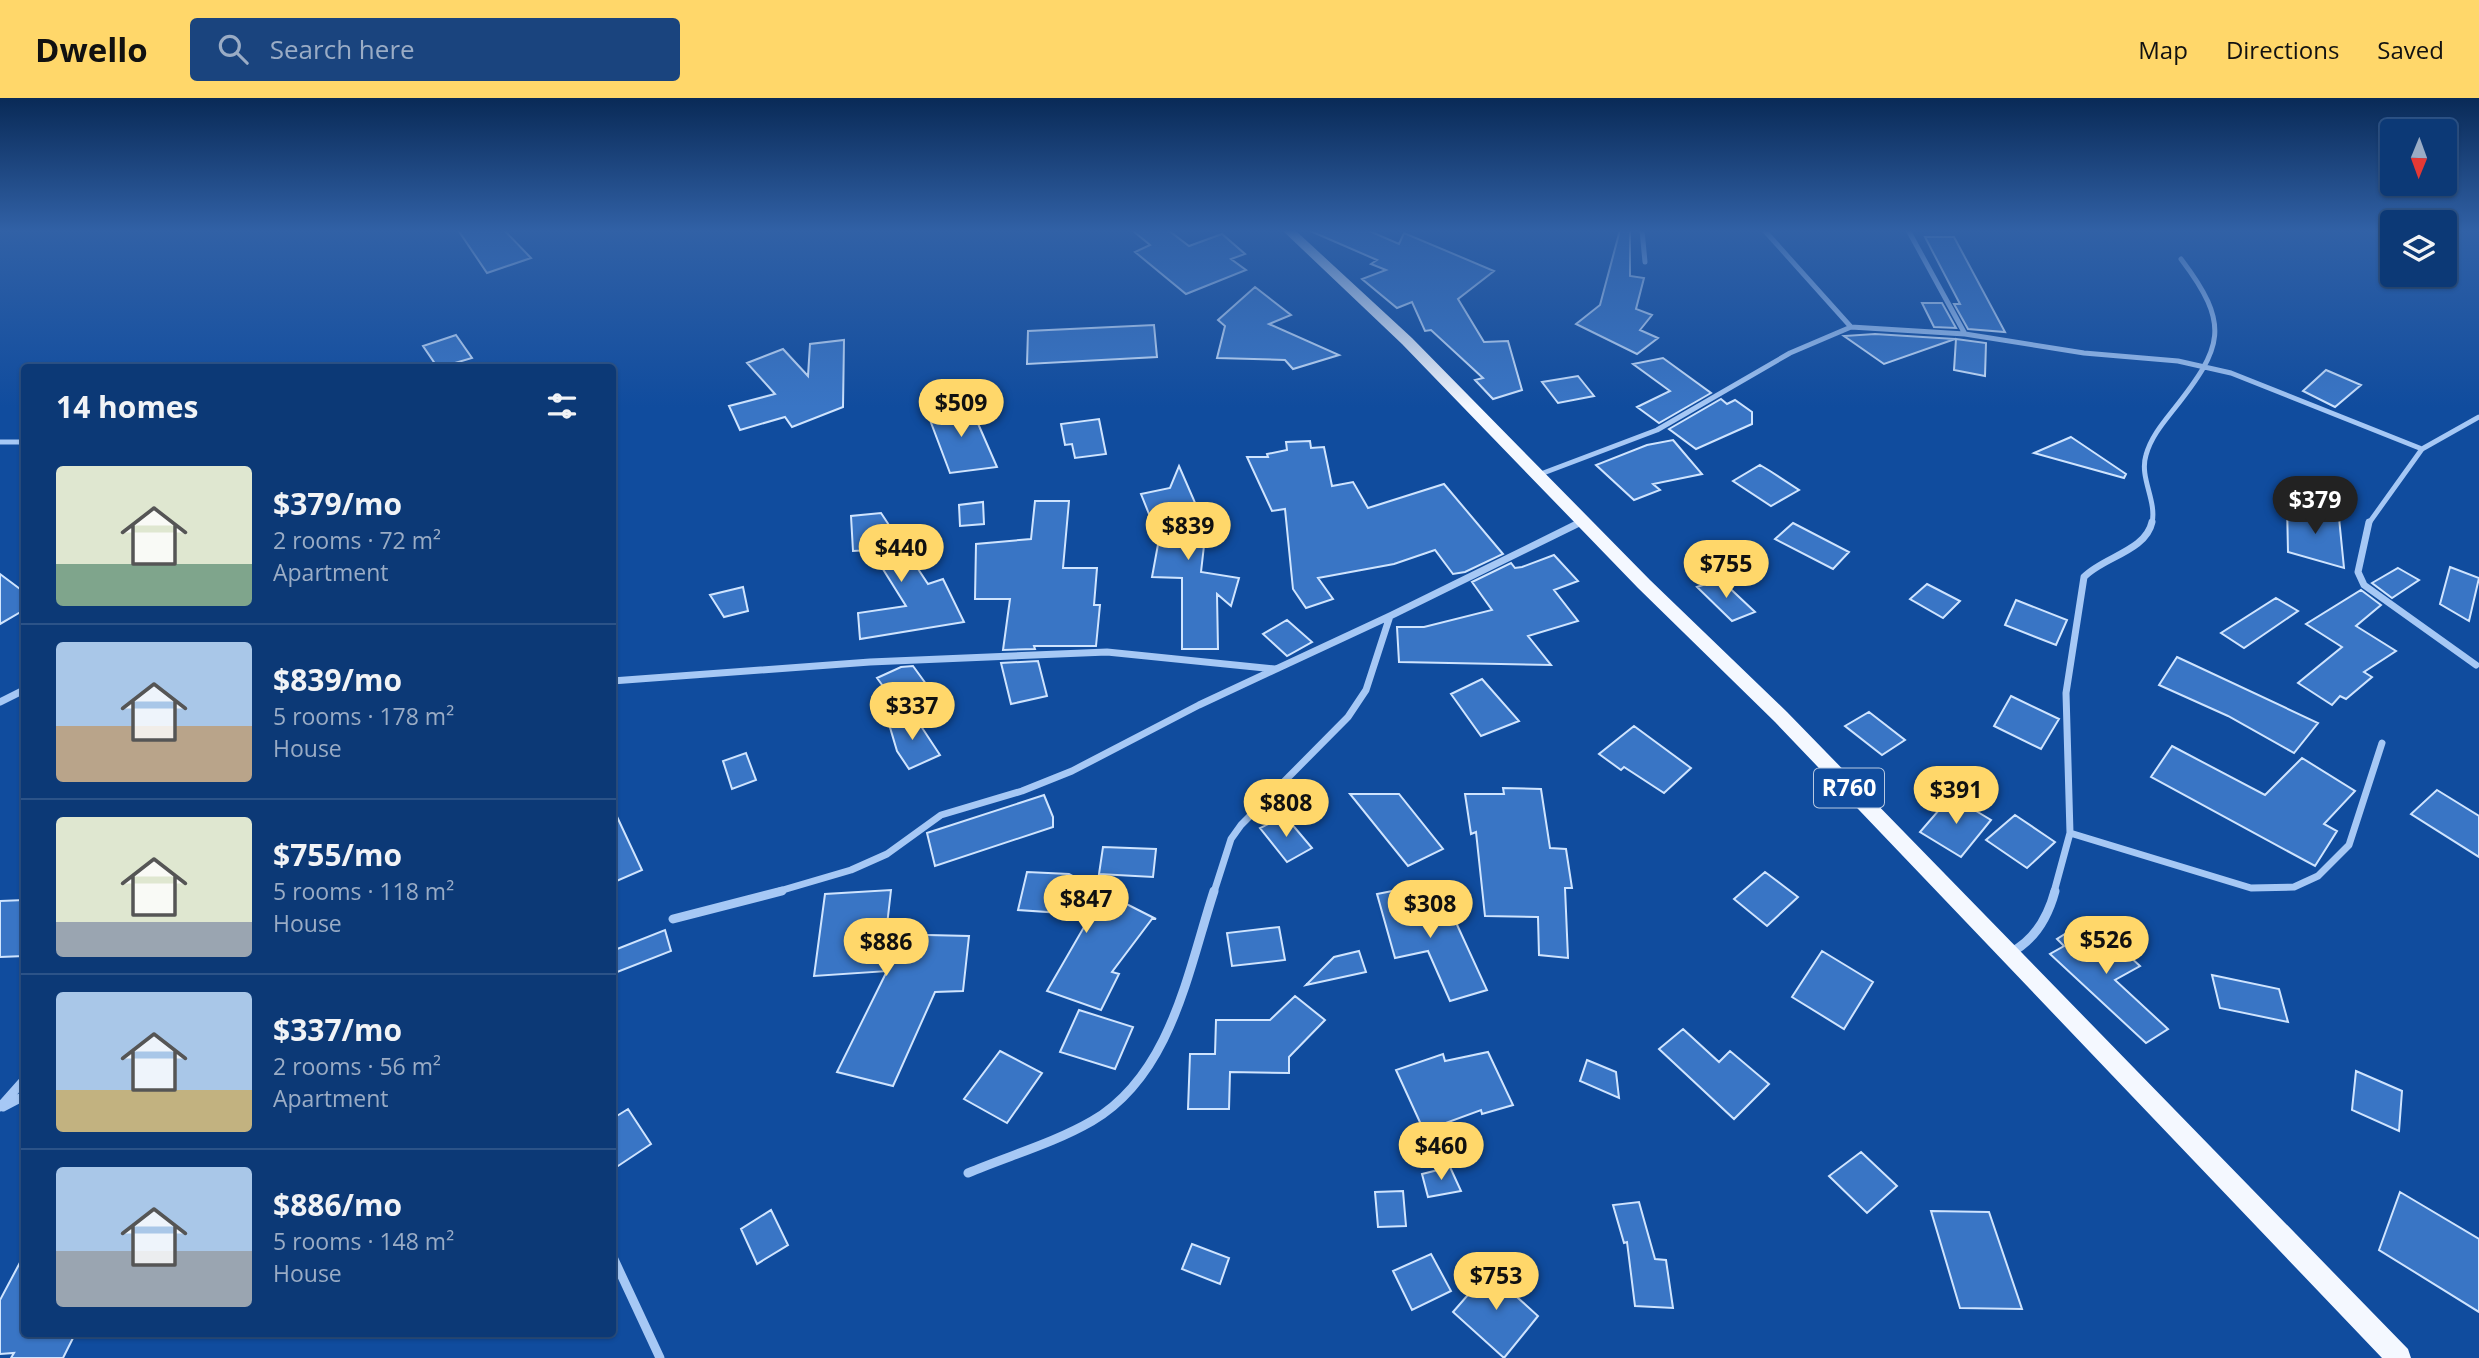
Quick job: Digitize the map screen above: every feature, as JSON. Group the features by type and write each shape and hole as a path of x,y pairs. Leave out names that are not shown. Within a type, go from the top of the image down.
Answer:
{"main road":[{"name":"R760","path":"1351,289 1407,341 1582,520 1781,717 2399,1358"}],"street":[{"path":"1817,289 1851,327"},
{"path":"1940,289 1965,334"},
{"path":"2009,953 2022,947 2048,916 2070,834 2066,693 2082,584 2092,568 2146,537 2153,518 2150,487 2144,465 2157,429 2207,367 2218,326 2200,289"},
{"path":"1538,475 1657,430 1790,353 1851,327 1965,334 2084,353 2178,361 2207,367 2393,435 2421,449"},
{"path":"2476,665 2381,599 2364,585 2358,572 2369,522 2421,449 2479,417"},
{"path":"0,442 21,442"},
{"path":"673,919 731,906 851,870 887,854 941,816 1022,792 1072,771 1199,705 1390,616 1582,520"},
{"path":"968,1173 1092,1121 1122,1097 1146,1072 1170,1026 1231,839 1241,825 1348,717 1367,690 1390,616"},
{"path":"616,681 834,664 1107,652 1278,669"},
{"path":"0,702 21,692"},
{"path":"2070,834 2251,888 2274,892 2305,885 2340,859 2349,845 2382,743"},
{"path":"0,1107 21,1083"},
{"path":"0,1107 21,1097"},
{"path":"616,1264 660,1358"}],"building":[{"path":"1180,289 1199,289 1186,294"},
{"path":"1253,289 1257,289 1291,315 1269,324 1339,355 1293,369 1285,360 1217,358 1225,326 1218,320"},
{"path":"1374,289 1471,289 1458,299 1484,342 1508,341 1522,390 1493,399 1475,380 1483,378 1431,330 1425,331 1412,302 1397,308"},
{"path":"1604,289 1641,289 1636,309 1652,315 1640,330 1658,338 1637,354 1576,324 1600,305"},
{"path":"1952,289 1982,289 2005,332 1968,329 1954,304 1960,304"},
{"path":"1922,303 1942,303 1956,328 1934,327"},
{"path":"1154,325 1157,357 1027,364 1028,331"},
{"path":"1875,334 1955,339 1884,364 1844,336"},
{"path":"456,335 472,358 452,364 435,364 423,346"},
{"path":"1956,339 1986,343 1985,376 1954,370"},
{"path":"844,340 843,407 792,427 785,417 740,430 729,406 775,394 747,363 783,349 808,376 810,344"},
{"path":"1663,358 1711,393 1659,423 1637,407 1670,391 1633,364"},
{"path":"2326,370 2361,385 2335,407 2303,391"},
{"path":"1578,376 1594,396 1558,403 1542,382"},
{"path":"1721,399 1727,404 1735,400 1752,412 1752,424 1696,449 1669,429"},
{"path":"969,403 997,467 950,473 927,412"},
{"path":"1099,419 1106,454 1075,458 1072,444 1065,445 1061,424"},
{"path":"2071,437 2126,474 2124,478 2034,453"},
{"path":"1673,440 1702,474 1653,484 1660,490 1634,500 1596,465 1647,445"},
{"path":"1310,441 1311,448 1324,447 1332,486 1353,482 1368,508 1444,484 1503,554 1465,572 1453,574 1435,550 1394,564 1318,578 1333,599 1306,608 1293,589 1285,509 1272,511 1247,457 1268,457 1267,454 1287,450 1286,442"},
{"path":"1760,465 1799,490 1771,506 1733,481"},
{"path":"1179,466 1206,528 1201,572 1239,578 1231,606 1217,594 1218,649 1182,649 1182,578 1152,577 1159,539 1141,494 1170,488"},
{"path":"1035,501 1069,501 1063,568 1097,568 1094,605 1100,605 1096,646 1034,646 1035,649 1003,650 1010,599 975,599 976,544 1031,539"},
{"path":"983,502 984,524 960,526 959,505"},
{"path":"2287,504 2339,518 2344,568 2288,552"},
{"path":"881,513 928,584 943,579 964,622 860,639 858,613 906,606 871,550 853,551 851,516"},
{"path":"1793,523 1849,552 1833,569 1775,539"},
{"path":"1554,555 1578,581 1554,590 1578,621 1528,636 1551,665 1399,662 1397,627 1424,627 1492,610 1472,582 1511,563 1515,568 1522,567"},
{"path":"2450,567 2479,578 2469,621 2440,604"},
{"path":"2398,568 2419,580 2392,598 2372,583"},
{"path":"0,574 21,590 21,612 0,624"},
{"path":"1720,579 1755,612 1732,621 1697,587"},
{"path":"1927,584 1960,601 1943,618 1910,599"},
{"path":"743,587 748,611 724,617 710,595"},
{"path":"2361,590 2381,605 2356,626 2396,651 2364,672 2372,677 2346,699 2340,696 2332,705 2298,683 2342,647 2306,624"},
{"path":"2276,598 2298,611 2244,648 2221,633"},
{"path":"2016,600 2067,620 2056,645 2005,625"},
{"path":"1287,620 1312,642 1287,656 1263,634"},
{"path":"2177,657 2318,723 2294,753 2228,716 2159,685"},
{"path":"1038,661 1047,696 1011,704 1001,663"},
{"path":"913,666 942,706 905,716 877,678 901,667"},
{"path":"1482,679 1519,721 1481,736 1451,694"},
{"path":"2011,696 2059,719 2041,749 1994,726"},
{"path":"1869,712 1905,740 1882,755 1845,726"},
{"path":"913,714 940,755 909,769 897,751 889,724"},
{"path":"1634,726 1691,768 1664,793 1624,767 1621,770 1599,754"},
{"path":"2172,746 2265,795 2302,758 2355,791 2324,824 2337,831 2315,866 2151,777"},
{"path":"746,753 756,780 732,789 723,761"},
{"path":"1503,788 1541,789 1550,848 1566,849 1572,888 1565,888 1568,958 1539,955 1538,917 1485,916 1476,832 1471,834 1465,794 1504,794"},
{"path":"2437,790 2479,816 2479,857 2411,814"},
{"path":"1350,794 1399,794 1443,849 1408,866"},
{"path":"1044,795 1053,817 1053,827 935,866 927,833"},
{"path":"1951,796 1991,820 1961,857 1920,832"},
{"path":"616,815 642,870 616,881"},
{"path":"2015,815 2055,842 2027,868 1986,840"},
{"path":"1285,816 1312,848 1287,862 1260,828"},
{"path":"1103,847 1156,849 1153,877 1099,874"},
{"path":"1027,872 1069,874 1080,880 1093,911 1097,889 1156,919 1152,919 1112,972 1119,974 1101,1010 1047,991 1091,915 1018,910"},
{"path":"1765,872 1798,897 1767,926 1734,899"},
{"path":"1423,885 1436,920 1453,916 1487,990 1450,1001 1428,951 1395,958 1377,894"},
{"path":"891,890 886,934 969,936 963,991 935,992 893,1086 837,1072 887,971 814,976 825,894"},
{"path":"21,900 21,956 0,957 0,901"},
{"path":"2089,919 2140,966 2115,980 2168,1029 2146,1043 2050,954 2064,946 2057,939"},
{"path":"1279,927 1285,960 1232,966 1227,933"},
{"path":"665,930 671,951 616,972 616,949"},
{"path":"1359,951 1366,972 1306,985 1334,957"},
{"path":"1822,951 1873,982 1844,1029 1792,997"},
{"path":"2212,975 2279,989 2288,1022 2220,1008"},
{"path":"1295,996 1325,1020 1289,1057 1289,1073 1230,1072 1229,1109 1188,1109 1190,1054 1215,1054 1216,1020 1270,1020"},
{"path":"1079,1010 1133,1027 1115,1069 1060,1052"},
{"path":"1683,1029 1719,1062 1730,1051 1769,1084 1734,1119 1659,1049"},
{"path":"1000,1051 1042,1073 1007,1123 964,1099"},
{"path":"1488,1052 1513,1105 1482,1114 1481,1110 1424,1131 1396,1070 1443,1054 1445,1061"},
{"path":"1587,1060 1616,1072 1619,1098 1580,1081"},
{"path":"2356,1071 2402,1091 2399,1131 2352,1110"},
{"path":"628,1109 651,1144 616,1167 616,1116"},
{"path":"1861,1152 1897,1186 1867,1213 1829,1176"},
{"path":"1450,1167 1461,1191 1428,1197 1422,1174"},
{"path":"1403,1191 1406,1226 1378,1227 1375,1192"},
{"path":"2400,1192 2479,1239 2479,1312 2379,1250"},
{"path":"1639,1202 1655,1259 1666,1260 1673,1308 1635,1306 1627,1242 1624,1243 1613,1205"},
{"path":"771,1210 788,1245 757,1264 741,1229"},
{"path":"1931,1211 1989,1212 2022,1309 1960,1308"},
{"path":"1192,1244 1229,1258 1220,1284 1182,1269"},
{"path":"1431,1254 1451,1291 1412,1310 1393,1271"},
{"path":"21,1261 21,1337 74,1337 63,1358 11,1358 14,1353 0,1354 0,1300"},
{"path":"1495,1264 1514,1281 1508,1289 1538,1316 1504,1358 1453,1312"}]}
